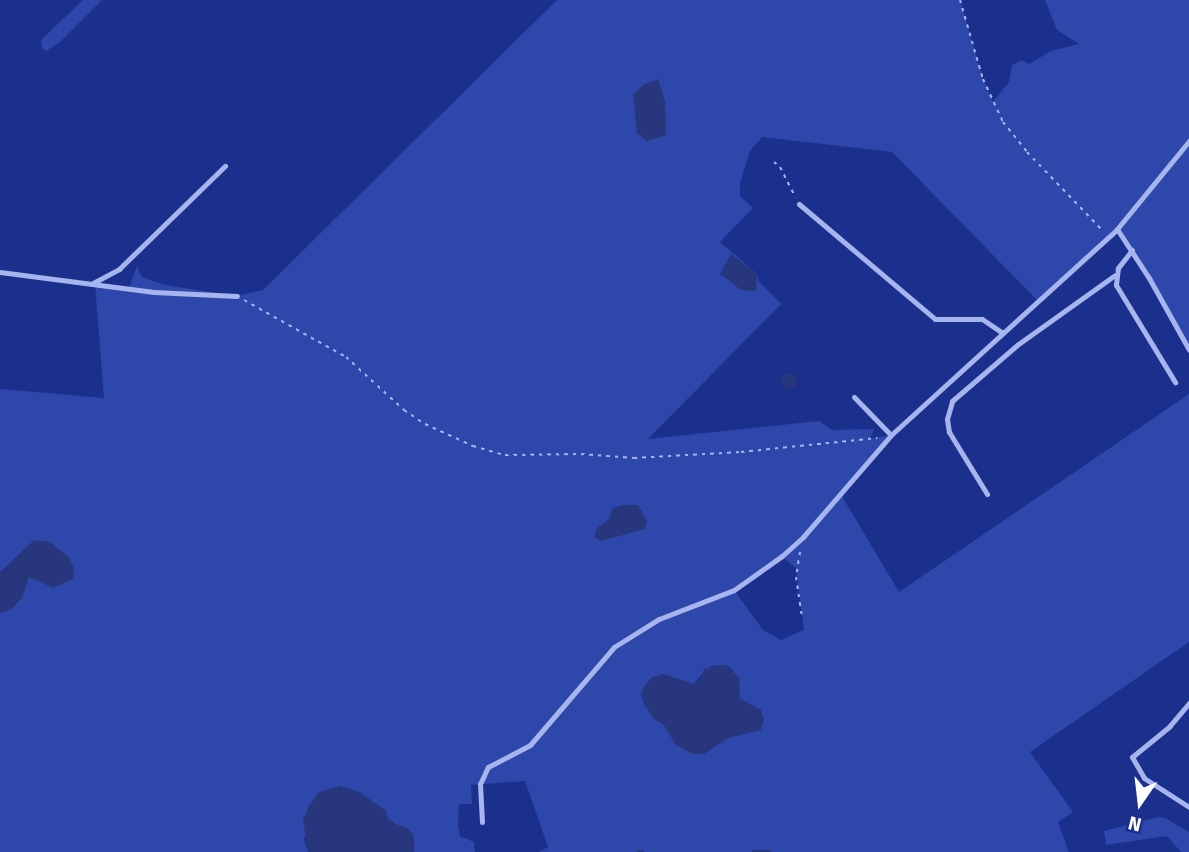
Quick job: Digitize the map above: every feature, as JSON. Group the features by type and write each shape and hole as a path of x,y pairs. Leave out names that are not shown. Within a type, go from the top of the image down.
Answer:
{"lane":[{"path":"482,822 481,784 488,767 530,745 614,647 659,619 734,590 803,537 891,435 1117,229 1189,141"},
{"path":"86,284 119,269 225,166"},
{"path":"799,204 935,319 982,319 1001,332"},
{"path":"1117,229 1132,250 1189,350"},
{"path":"987,494 949,432 947,419 952,401 1017,345 1115,275 1132,250"},
{"path":"0,272 154,292 237,296"},
{"path":"1115,275 1121,294 1175,382"},
{"path":"854,397 891,435"},
{"path":"1189,703 1170,726 1132,757 1144,778 1189,807"}],"path":[{"path":"960,0 982,79 1003,122 1066,195 1109,236"},
{"path":"774,162 780,167 799,204"},
{"path":"237,296 346,357 404,410 425,424 464,443 505,456 581,454 634,458 741,452 891,435"},
{"path":"802,617 796,577 803,537"}],"shaded area":[{"path":"83,0 102,0 60,42 46,51 42,48 41,40"},
{"path":"557,0 960,0 983,79 993,102 1009,82 1012,65 1021,60 1029,64 1051,51 1079,44 1057,30 1045,0 1189,0 1189,350 1117,229 1037,300 892,152 762,137 750,151 740,183 740,196 753,208 720,242 757,274 759,282 781,304 648,439 819,421 832,430 874,429 870,439 891,435 840,493 899,592 1189,394 1189,642 1030,752 1073,812 1058,822 1069,852 539,852 548,847 525,781 471,785 472,804 459,804 458,825 460,836 474,842 475,852 414,852 407,828 388,819 386,811 359,792 340,786 304,839 308,852 0,852 0,389 104,398 95,284 129,288 137,266 142,277 165,285 237,296 263,290","holes":["782,556 796,568 804,630 781,640 763,630 734,590","725,665 732,669 740,699 754,706 753,732 676,745 664,725 663,674 693,684 711,666"]},
{"path":"658,79 665,101 666,135 647,141 637,133 633,95 643,85"},
{"path":"731,254 757,274 756,291 741,290 720,274"},
{"path":"786,373 792,373 797,381 795,387 786,389 781,384 781,378"},
{"path":"638,505 647,521 645,529 601,541 594,537 597,528 610,518 612,508"},
{"path":"34,540 50,542 69,557 74,569 73,579 53,588 29,577 22,598 11,609 0,613 0,572"},
{"path":"725,665 739,677 740,699 761,710 764,719 761,730 728,738 704,754 693,754 676,745 664,725 654,719 641,696 644,686 652,677 663,674 693,684 701,679 704,669"},
{"path":"340,786 359,792 386,811 388,819 407,828 414,835 414,852 308,852 303,820 310,804 319,792"},
{"path":"1158,817 1165,818 1189,832 1189,852 1181,852 1167,836 1106,845 1104,831"}],"waterway":[{"path":"754,852 769,852"}]}
